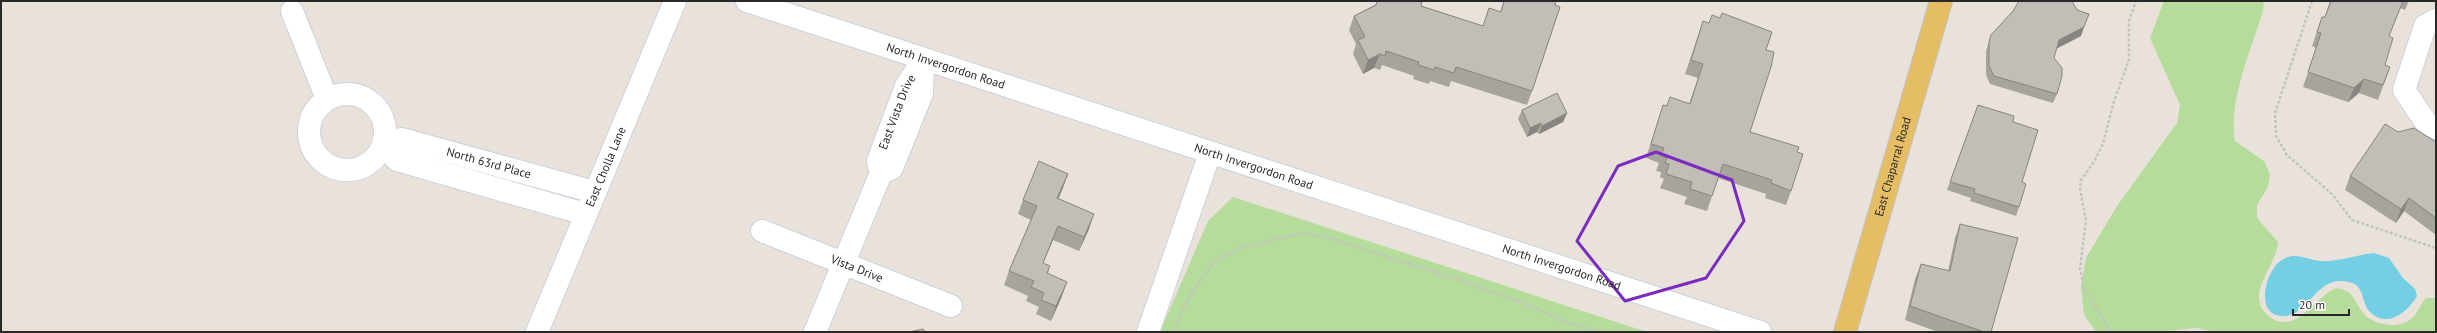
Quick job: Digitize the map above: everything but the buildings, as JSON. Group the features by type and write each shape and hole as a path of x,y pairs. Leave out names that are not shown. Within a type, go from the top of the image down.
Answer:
{"main road":[{"name":"East Chaparral Road","path":"1845,332 1941,1"}],"street":[{"name":"East Cholla Lane","path":"537,332 594,192 673,10 675,1"},
{"name":"North Invergordon Road","path":"747,1 923,60 1760,332"},
{"path":"292,11 327,99"},
{"path":"2436,20 2425,26 2404,90 2427,124 2436,128"},
{"name":"East Vista Drive","path":"815,332 881,173 892,168 922,92 923,60"},
{"path":"340,94 353,94 365,98 375,106 382,118 385,130 383,143 377,154 369,163 358,168 346,170 334,168 324,162 315,153 310,143 308,130 311,118 317,107 327,99 340,94"},
{"name":"North 63rd Place","path":"586,214 397,160 383,143 402,139 594,192"},
{"path":"1148,332 1210,153"},
{"name":"Vista Drive","path":"762,230 951,306"}],"path":[{"path":"2111,332 2084,288 2080,268 2086,221 2080,189 2081,180 2094,162 2103,144 2114,101 2129,60 2129,21 2136,1"},
{"path":"2312,1 2275,113 2276,136 2287,155 2332,194 2352,220 2436,248"},
{"path":"1175,332 1182,311 1194,289 1213,263 1240,248 1302,233 1326,237 1460,280 1538,309 1566,322 1600,332"}],"highlighted area":[{"path":"1656,152 1732,180 1744,221 1706,278 1625,301 1577,241 1618,166"}],"green space":[{"path":"2164,1 2264,1 2263,11 2242,76 2235,109 2234,126 2235,141 2265,162 2270,175 2268,187 2257,205 2257,218 2278,242 2276,252 2262,282 2260,291 2259,301 2263,310 2276,321 2291,321 2300,317 2325,295 2336,288 2348,292 2366,316 2382,324 2396,325 2402,324 2412,318 2426,298 2436,298 2436,332 2215,332 2197,328 2157,332 2096,332 2084,315 2081,286 2086,258 2117,206 2177,123 2180,105 2150,38"},
{"path":"1233,197 1647,332 1160,332 1208,221"}],"water":[{"path":"2374,253 2389,258 2403,278 2415,289 2417,296 2403,313 2390,319 2377,317 2370,312 2364,302 2359,288 2350,282 2342,281 2333,282 2325,286 2298,311 2290,315 2281,316 2273,313 2268,308 2265,300 2265,291 2271,272 2276,265 2287,257 2296,256 2327,261"}]}
